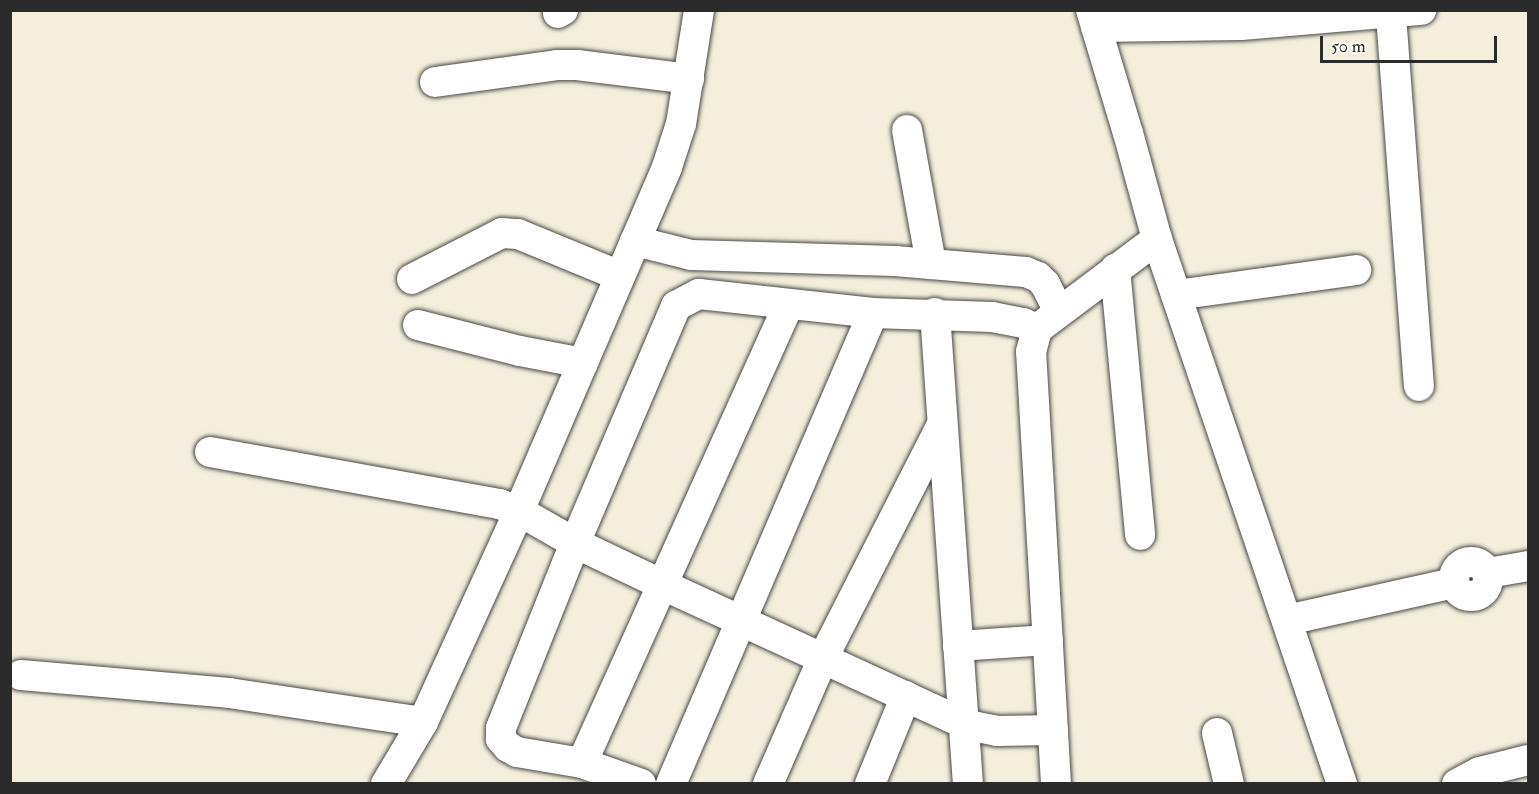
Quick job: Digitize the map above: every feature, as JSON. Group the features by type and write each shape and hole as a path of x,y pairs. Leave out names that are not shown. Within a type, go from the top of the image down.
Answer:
{"street":[{"path":"386,783 423,722 519,511 667,167 681,124 699,10"},
{"path":"1342,783 1157,239 1093,19 1241,26 1391,15 1421,10"},
{"path":"1391,15 1419,387"},
{"path":"435,82 567,65 689,79"},
{"path":"907,130 931,264"},
{"path":"412,279 502,233 518,234 620,276"},
{"path":"1056,783 1031,352 1048,320 1157,239"},
{"path":"635,241 691,255 931,264 1026,272 1038,277 1045,285 1048,320"},
{"path":"1115,269 1140,535"},
{"path":"1176,295 1356,270"},
{"path":"641,783 582,764 517,752 501,739 501,728 575,543 676,306 699,294 788,306 873,313 992,316 1023,323 1048,320"},
{"path":"582,764 788,306"},
{"path":"671,783 873,313"},
{"path":"935,313 941,426 968,783"},
{"path":"418,325 520,351 583,363"},
{"path":"768,783 823,658 941,426"},
{"path":"210,452 499,504 519,511 575,543 663,585 964,722 997,731 1053,730"},
{"path":"1287,620 1454,583 1465,596 1476,596 1487,585 1488,573 1528,566"},
{"path":"958,646 1048,640"},
{"path":"21,675 229,693 423,722"},
{"path":"870,783 906,696"},
{"path":"1217,733 1229,783"},
{"path":"1457,783 1480,772 1528,760"}]}
